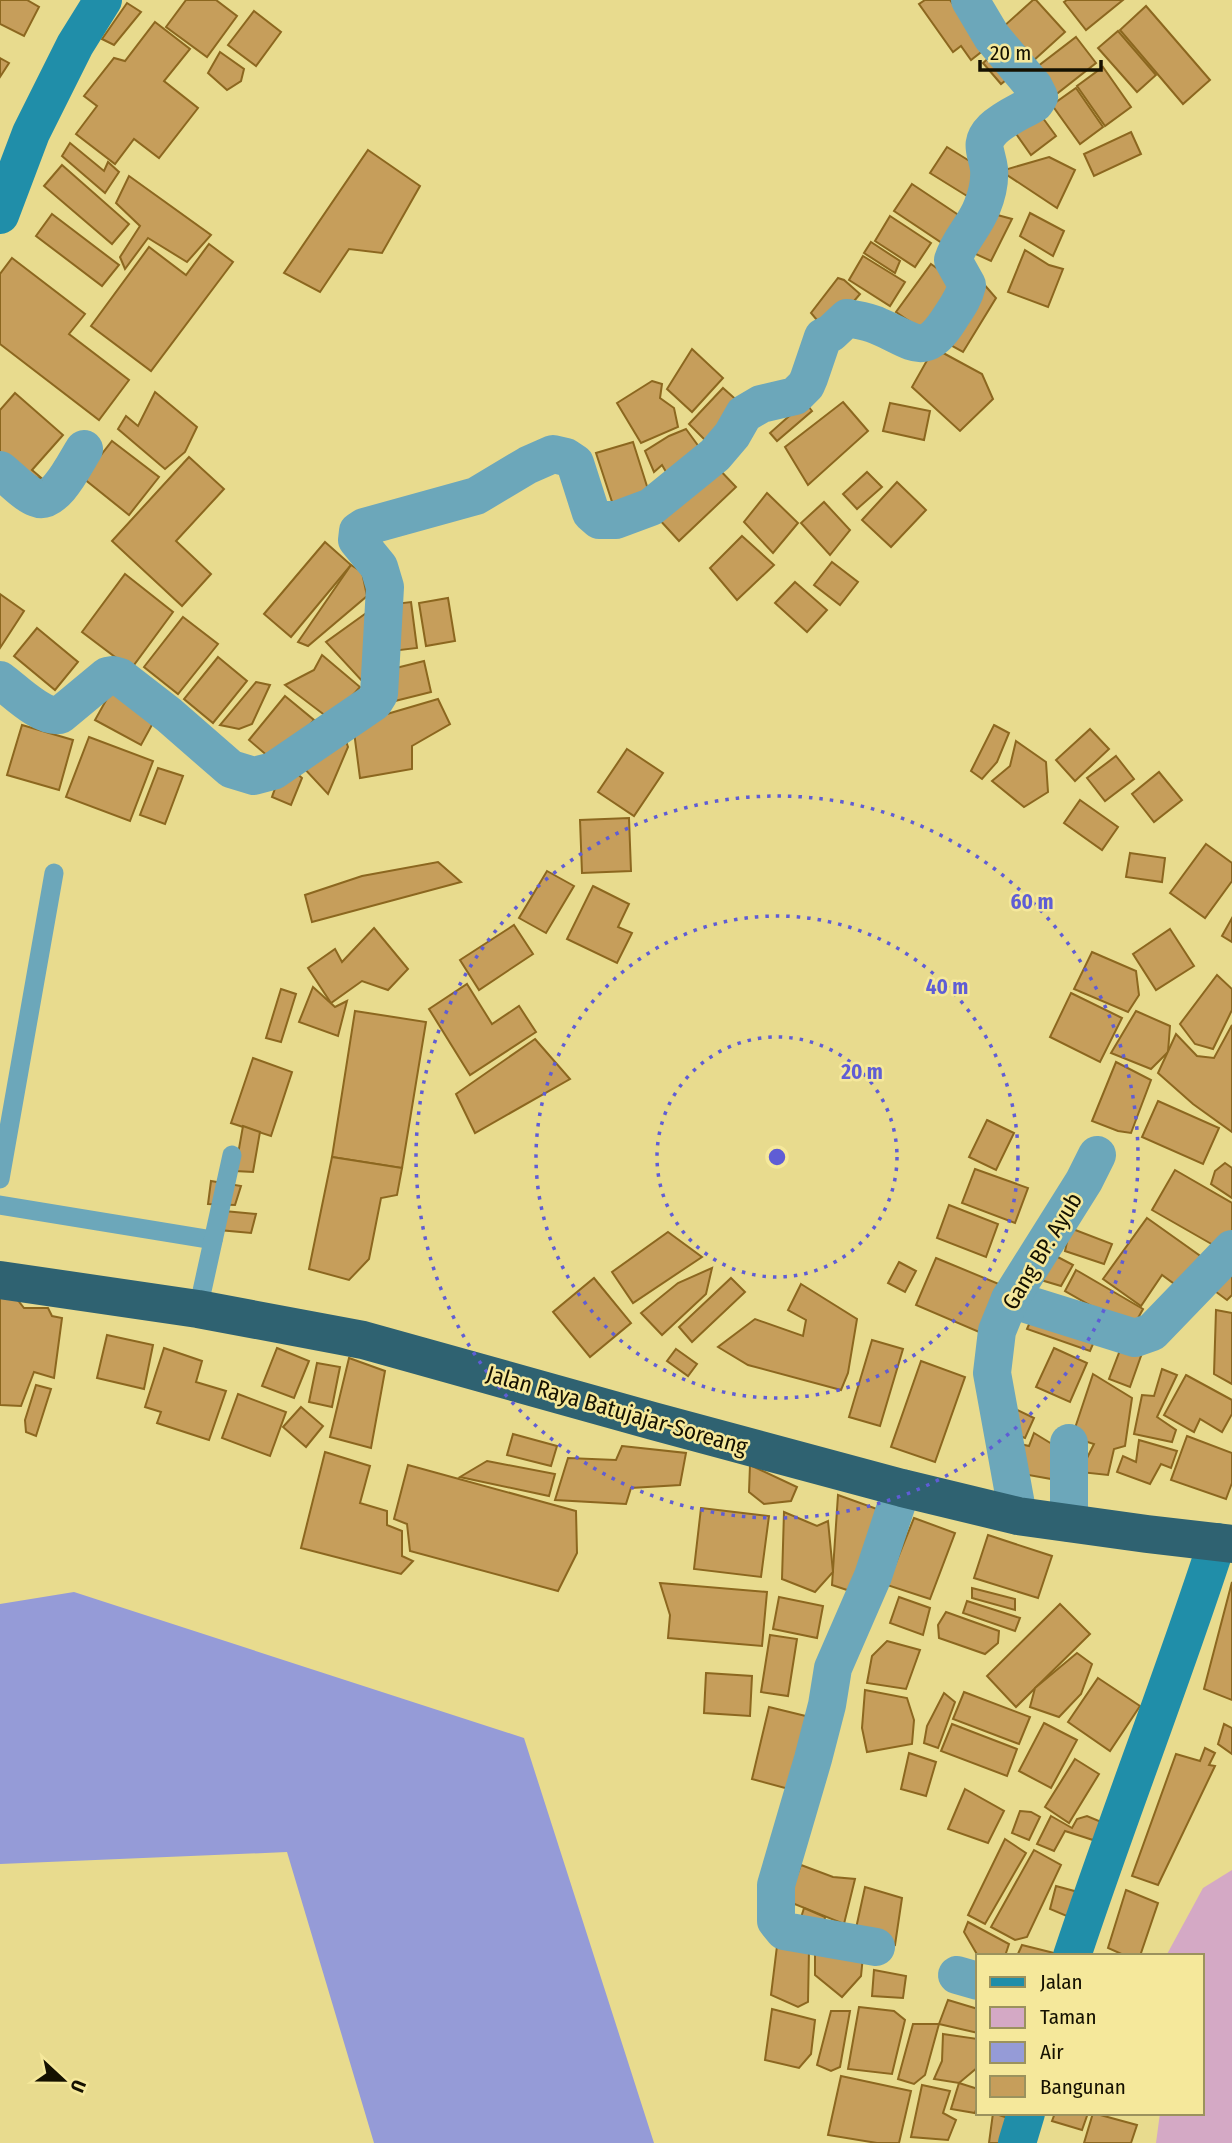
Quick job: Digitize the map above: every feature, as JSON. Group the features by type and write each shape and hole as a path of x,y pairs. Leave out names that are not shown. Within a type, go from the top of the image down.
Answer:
{"highway":[{"name":"Jalan Raya Batujajar-Soreang","path":"0,1280 198,1309 363,1340 902,1488 1018,1516 1224,1543"}],"street":[{"path":"0,215 8,166 31,133 75,45 103,0"},
{"path":"0,680 40,710 56,716 107,676 120,677 231,769 254,776 273,771 374,702 379,694 384,587 379,567 357,540 358,531 364,527 477,496 528,465 553,454 566,457 575,463 591,513 599,520 609,522 627,517 652,507 715,455 732,435 744,414 761,404 795,396 806,385 823,337 847,318 875,324 916,344 936,339 964,296 967,285 953,260 957,246 981,211 988,190 989,170 983,147 986,137 995,127 1035,103 1039,97 1034,87 992,37 970,0"},
{"path":"0,470 36,498 47,499 55,494 84,449"},
{"name":"Gang BP. Ayub","path":"1018,1516 992,1373 997,1331 1010,1299 1084,1181 1097,1155"},
{"path":"1010,1299 1135,1338 1152,1332 1232,1249"},
{"path":"1069,1443 1069,1523"},
{"path":"876,1947 784,1931 776,1920 776,1885 813,1759 833,1668 873,1576 902,1488"},
{"path":"1073,1954 1195,1610 1224,1543"},
{"path":"1017,2143 1025,2115"}],"lane":[{"path":"0,1180 54,873"},
{"path":"198,1309 232,1155"},
{"path":"0,1205 214,1240"}],"green space":[{"path":"1232,1870 1232,2143 1156,2143 1160,2115 1204,2115 1204,1954 1167,1954 1203,1888"}],"water":[{"path":"74,1592 524,1738 654,2143 374,2143 287,1852 0,1864 0,1604"}],"building":[{"path":"0,0 27,0 39,7 24,36 0,24"},
{"path":"186,0 216,0 237,16 207,57 166,27"},
{"path":"925,0 950,0 985,49 971,60 961,46 953,52 919,4"},
{"path":"1036,0 1065,32 1033,61 1003,27"},
{"path":"1123,0 1086,30 1064,2"},
{"path":"127,3 141,12 114,45 102,39"},
{"path":"1146,6 1210,80 1183,104 1120,30"},
{"path":"254,11 281,32 256,66 228,45"},
{"path":"155,22 190,49 164,81 198,108 159,158 134,139 115,164 76,134 97,106 84,96 114,58 125,61"},
{"path":"1118,31 1156,75 1137,92 1098,48"},
{"path":"1076,37 1096,63 1054,96 1033,70"},
{"path":"220,52 244,69 241,81 227,90 208,73"},
{"path":"993,54 1011,76 1001,84 983,63"},
{"path":"0,58 9,63 0,77"},
{"path":"1103,67 1131,107 1105,126 1077,86"},
{"path":"1076,88 1103,127 1080,144 1052,105"},
{"path":"1037,110 1056,136 1031,155 1012,128"},
{"path":"1131,132 1141,154 1094,176 1084,154"},
{"path":"70,143 104,171 108,162 119,172 105,193 62,156"},
{"path":"947,147 984,170 967,196 930,173"},
{"path":"368,150 420,186 382,253 349,249 320,292 284,273"},
{"path":"1049,157 1075,170 1057,208 1001,171"},
{"path":"62,165 129,224 112,244 44,186"},
{"path":"129,176 211,235 187,262 148,238 125,269 120,257 140,226 116,203"},
{"path":"912,184 966,220 948,247 894,211"},
{"path":"990,213 1012,219 991,261 967,250"},
{"path":"1030,213 1064,231 1053,256 1020,236"},
{"path":"52,214 119,265 102,286 36,236"},
{"path":"890,216 931,243 915,267 875,241"},
{"path":"871,242 900,261 895,273 864,253"},
{"path":"209,244 233,262 151,371 91,326 149,247 186,275"},
{"path":"1025,250 1049,265 1063,269 1048,307 1008,292"},
{"path":"863,256 905,282 890,306 849,280"},
{"path":"12,258 85,314 69,334 129,380 99,420 0,344 0,274"},
{"path":"931,264 959,284 925,332 896,312"},
{"path":"838,278 860,294 831,328 822,326 811,313"},
{"path":"982,282 996,298 963,352 943,341"},
{"path":"934,348 982,374 993,399 960,431 912,387"},
{"path":"692,349 723,378 692,412 667,389"},
{"path":"652,381 662,384 660,398 674,408 678,427 641,443 617,403"},
{"path":"723,388 741,404 709,444 689,424"},
{"path":"155,392 197,427 185,452 165,469 118,429 126,416 138,426"},
{"path":"15,393 63,435 32,470 46,482 0,460 0,410"},
{"path":"805,402 812,411 777,441 770,433"},
{"path":"843,402 868,431 808,485 785,447"},
{"path":"890,403 930,411 924,440 883,431"},
{"path":"686,429 702,451 669,477 662,465 654,472 645,451"},
{"path":"112,441 159,477 129,515 83,478"},
{"path":"633,442 652,502 616,514 596,453"},
{"path":"189,457 224,489 176,541 211,574 182,606 112,541"},
{"path":"715,465 736,487 679,541 658,518"},
{"path":"867,472 882,487 857,509 843,494"},
{"path":"897,482 926,510 891,547 862,520"},
{"path":"767,493 798,523 773,553 744,522"},
{"path":"824,502 850,530 830,555 801,523"},
{"path":"742,536 774,565 737,600 710,568"},
{"path":"325,542 351,565 291,637 264,614"},
{"path":"832,562 858,582 840,605 814,585"},
{"path":"351,565 362,572 367,596 308,646 298,642"},
{"path":"125,574 173,612 131,669 82,632"},
{"path":"795,582 827,610 807,632 775,603"},
{"path":"0,594 24,611 0,648"},
{"path":"448,598 455,641 426,646 419,603"},
{"path":"411,602 417,648 392,651 386,605"},
{"path":"369,611 363,682 326,642"},
{"path":"183,617 218,644 178,694 144,667"},
{"path":"37,628 78,662 55,690 14,656"},
{"path":"322,655 360,687 331,720 285,685 314,670"},
{"path":"218,657 247,681 213,723 184,699"},
{"path":"424,661 431,692 395,701 388,670"},
{"path":"256,682 270,685 252,724 239,729 220,725"},
{"path":"114,686 159,712 141,745 95,720"},
{"path":"285,696 314,720 277,764 249,740"},
{"path":"438,699 450,724 412,746 412,769 360,778 353,724"},
{"path":"22,725 73,740 59,790 7,775"},
{"path":"994,725 1009,733 997,762 982,779 971,771"},
{"path":"1090,729 1109,749 1075,781 1056,760"},
{"path":"344,735 348,747 328,794 301,765"},
{"path":"89,737 153,761 130,821 66,797"},
{"path":"1016,741 1046,762 1048,792 1024,807 992,781 1010,766"},
{"path":"627,749 663,773 634,816 598,792"},
{"path":"1116,756 1134,779 1105,801 1087,778"},
{"path":"158,768 183,776 165,824 140,815"},
{"path":"294,771 302,778 291,805 272,797 277,783"},
{"path":"1159,772 1182,800 1154,822 1132,794"},
{"path":"1080,800 1118,827 1102,850 1064,823"},
{"path":"629,818 631,871 582,873 580,820"},
{"path":"1206,844 1232,863 1232,881 1205,918 1170,893"},
{"path":"1130,853 1165,858 1162,882 1126,877"},
{"path":"438,862 461,882 312,922 305,895 362,876"},
{"path":"547,871 574,886 546,933 519,918"},
{"path":"593,886 629,904 618,927 632,933 617,963 567,939"},
{"path":"1232,918 1232,942 1222,936"},
{"path":"514,925 533,954 479,990 460,960"},
{"path":"374,928 408,969 388,990 362,981 331,1003 308,968 335,949 342,962"},
{"path":"1170,929 1194,966 1156,990 1133,954"},
{"path":"1092,952 1136,971 1139,995 1128,1012 1074,989"},
{"path":"1217,975 1232,989 1232,1010 1213,1049 1195,1044 1180,1024"},
{"path":"467,984 492,1024 519,1006 536,1032 470,1075 429,1009"},
{"path":"313,987 335,1007 347,1001 338,1036 299,1022"},
{"path":"281,989 296,994 281,1042 266,1038"},
{"path":"1071,993 1122,1018 1100,1062 1050,1037"},
{"path":"355,1011 426,1022 402,1168 332,1157"},
{"path":"1136,1011 1170,1026 1168,1052 1151,1069 1111,1053"},
{"path":"1232,1025 1232,1132 1193,1104 1158,1073 1176,1034 1197,1056 1214,1058"},
{"path":"535,1039 570,1079 475,1133 456,1094"},
{"path":"253,1058 292,1072 271,1136 231,1123"},
{"path":"1116,1062 1151,1080 1131,1133 1092,1121"},
{"path":"1158,1101 1219,1128 1203,1164 1142,1137"},
{"path":"987,1120 1014,1133 996,1170 969,1157"},
{"path":"243,1126 260,1132 253,1172 235,1171"},
{"path":"332,1157 402,1168 397,1195 381,1198 369,1259 349,1280 309,1269"},
{"path":"1225,1163 1232,1168 1232,1198 1211,1184 1215,1171"},
{"path":"975,1169 1028,1188 1015,1223 962,1203"},
{"path":"1175,1170 1232,1203 1232,1233 1222,1250 1152,1210"},
{"path":"211,1181 241,1186 235,1205 208,1204"},
{"path":"949,1205 998,1224 986,1257 937,1238"},
{"path":"224,1211 256,1214 251,1233 219,1230"},
{"path":"1147,1218 1206,1260 1184,1291 1162,1275 1141,1306 1103,1279"},
{"path":"1070,1228 1112,1244 1104,1264 1065,1251"},
{"path":"668,1232 702,1257 633,1303 612,1272"},
{"path":"1052,1254 1073,1265 1061,1286 1041,1280"},
{"path":"936,1258 1006,1287 986,1335 916,1305"},
{"path":"899,1262 916,1271 905,1292 888,1283"},
{"path":"1232,1262 1232,1295 1227,1300 1208,1286"},
{"path":"712,1268 706,1294 662,1335 641,1313 678,1283"},
{"path":"1076,1270 1143,1309 1132,1329 1065,1291"},
{"path":"594,1278 631,1323 590,1357 553,1312"},
{"path":"731,1278 745,1292 692,1342 679,1327"},
{"path":"801,1284 857,1319 848,1373 841,1390 748,1365 718,1347 755,1319 803,1336 806,1320 788,1310"},
{"path":"0,1294 13,1294 24,1308 48,1308 52,1316 62,1318 54,1378 34,1372 21,1406 0,1405"},
{"path":"1216,1310 1232,1313 1232,1384 1214,1374"},
{"path":"1033,1315 1096,1337 1090,1351 1027,1329"},
{"path":"107,1335 153,1345 144,1389 97,1378"},
{"path":"872,1340 903,1349 880,1426 849,1417"},
{"path":"1122,1345 1142,1353 1130,1387 1109,1379"},
{"path":"164,1348 202,1361 196,1382 226,1391 209,1440 157,1423 161,1412 145,1407"},
{"path":"277,1348 309,1361 294,1398 262,1386"},
{"path":"1054,1348 1087,1363 1070,1402 1036,1387"},
{"path":"676,1349 697,1364 688,1376 667,1361"},
{"path":"349,1358 385,1371 371,1448 330,1437"},
{"path":"921,1361 965,1377 935,1462 891,1447"},
{"path":"317,1363 340,1367 332,1407 309,1402"},
{"path":"1162,1369 1177,1375 1157,1417 1176,1430 1172,1442 1134,1434 1142,1395 1154,1396"},
{"path":"1093,1374 1132,1398 1125,1446 1114,1449 1108,1475 1080,1472 1094,1444 1072,1437"},
{"path":"1186,1375 1232,1400 1232,1414 1222,1432 1200,1419 1194,1432 1164,1415"},
{"path":"36,1385 51,1389 36,1436 26,1432 25,1420"},
{"path":"238,1394 286,1412 270,1456 222,1438"},
{"path":"301,1407 323,1426 306,1447 283,1427"},
{"path":"1013,1408 1034,1418 1025,1438 1004,1430"},
{"path":"1034,1433 1065,1452 1057,1480 1017,1473 1012,1442 1029,1446"},
{"path":"513,1434 557,1446 551,1466 507,1455"},
{"path":"1187,1436 1232,1453 1232,1483 1226,1499 1171,1480"},
{"path":"1139,1440 1177,1451 1171,1468 1161,1464 1150,1484 1117,1472 1123,1456 1136,1462"},
{"path":"622,1446 686,1453 680,1485 631,1488 626,1504 555,1500 568,1458 616,1460"},
{"path":"325,1452 370,1466 360,1503 387,1511 387,1525 402,1531 402,1556 413,1561 401,1574 301,1548"},
{"path":"487,1461 555,1474 549,1496 460,1477"},
{"path":"408,1465 576,1511 577,1553 558,1591 410,1551 407,1524 394,1519"},
{"path":"750,1465 797,1487 791,1501 764,1504 749,1492"},
{"path":"838,1495 891,1514 862,1595 832,1585"},
{"path":"701,1508 769,1516 761,1577 694,1569"},
{"path":"784,1512 817,1526 828,1521 833,1572 815,1592 782,1579"},
{"path":"914,1518 955,1533 930,1599 887,1585"},
{"path":"988,1535 1052,1556 1038,1598 974,1578"},
{"path":"1232,1582 1232,1700 1204,1689"},
{"path":"660,1583 767,1592 762,1646 668,1638 670,1615"},
{"path":"972,1588 1015,1599 1015,1610 972,1598"},
{"path":"779,1597 823,1606 817,1638 773,1629"},
{"path":"899,1597 930,1608 923,1635 890,1623"},
{"path":"967,1601 1020,1618 1015,1631 963,1613"},
{"path":"1060,1604 1090,1634 1016,1707 987,1676"},
{"path":"946,1612 999,1631 998,1643 985,1654 939,1638 938,1625"},
{"path":"770,1635 797,1639 788,1696 761,1692"},
{"path":"887,1641 920,1650 906,1689 867,1683 872,1656"},
{"path":"1077,1653 1092,1664 1081,1694 1059,1717 1030,1707 1035,1688"},
{"path":"706,1673 752,1676 750,1716 704,1713"},
{"path":"1098,1678 1140,1706 1110,1751 1068,1722"},
{"path":"865,1690 907,1698 914,1720 912,1744 867,1752 862,1728"},
{"path":"964,1692 1030,1717 1019,1744 953,1719"},
{"path":"944,1693 955,1702 938,1748 924,1743 927,1726"},
{"path":"769,1707 818,1719 800,1792 752,1779"},
{"path":"1044,1723 1077,1740 1051,1788 1019,1771"},
{"path":"952,1724 1017,1749 1007,1776 941,1751"},
{"path":"1224,1724 1232,1728 1232,1754 1218,1744"},
{"path":"1205,1748 1215,1753 1209,1765 1215,1766 1158,1885 1132,1876 1176,1754 1200,1761"},
{"path":"909,1753 936,1762 926,1796 901,1789"},
{"path":"1075,1759 1099,1774 1069,1823 1045,1807"},
{"path":"965,1789 1004,1811 988,1843 948,1829"},
{"path":"1020,1811 1031,1812 1040,1817 1029,1840 1012,1833"},
{"path":"1051,1816 1072,1828 1077,1819 1087,1816 1106,1824 1093,1840 1065,1831 1054,1851 1037,1844"},
{"path":"1005,1839 1026,1853 985,1924 968,1915"},
{"path":"1034,1850 1061,1865 1027,1937 1015,1940 991,1927"},
{"path":"801,1865 833,1877 855,1879 844,1924 787,1901"},
{"path":"1056,1886 1078,1892 1069,1917 1050,1909"},
{"path":"865,1887 902,1898 895,1945 855,1933"},
{"path":"1126,1890 1158,1903 1141,1954 1122,1954 1108,1948"},
{"path":"804,1908 825,1917 823,1930 799,1924"},
{"path":"968,1922 1009,1944 1006,1954 977,1954 964,1932"},
{"path":"815,1941 864,1946 861,1976 842,1997 815,1975"},
{"path":"1022,1945 1054,1953 1054,1954 1018,1954"},
{"path":"777,1946 809,1949 808,2002 798,2007 771,1995"},
{"path":"874,1970 906,1976 903,1998 872,1996"},
{"path":"948,2000 976,2008 976,2033 939,2024"},
{"path":"859,2007 894,2011 905,2020 892,2074 848,2069"},
{"path":"772,2009 815,2020 811,2054 799,2068 765,2060"},
{"path":"831,2011 850,2011 840,2067 831,2071 817,2065"},
{"path":"913,2024 939,2024 925,2075 914,2084 898,2079"},
{"path":"943,2034 976,2039 976,2069 959,2083 934,2079 942,2061"},
{"path":"841,2076 911,2091 899,2143 877,2143 828,2135"},
{"path":"959,2083 976,2088 975,2113 951,2109"},
{"path":"922,2085 950,2091 943,2113 956,2120 948,2140 911,2137"},
{"path":"993,2115 1017,2121 1008,2143 989,2143"},
{"path":"1054,2115 1087,2115 1082,2130 1052,2121"},
{"path":"1092,2115 1137,2125 1131,2143 1084,2143"}]}
